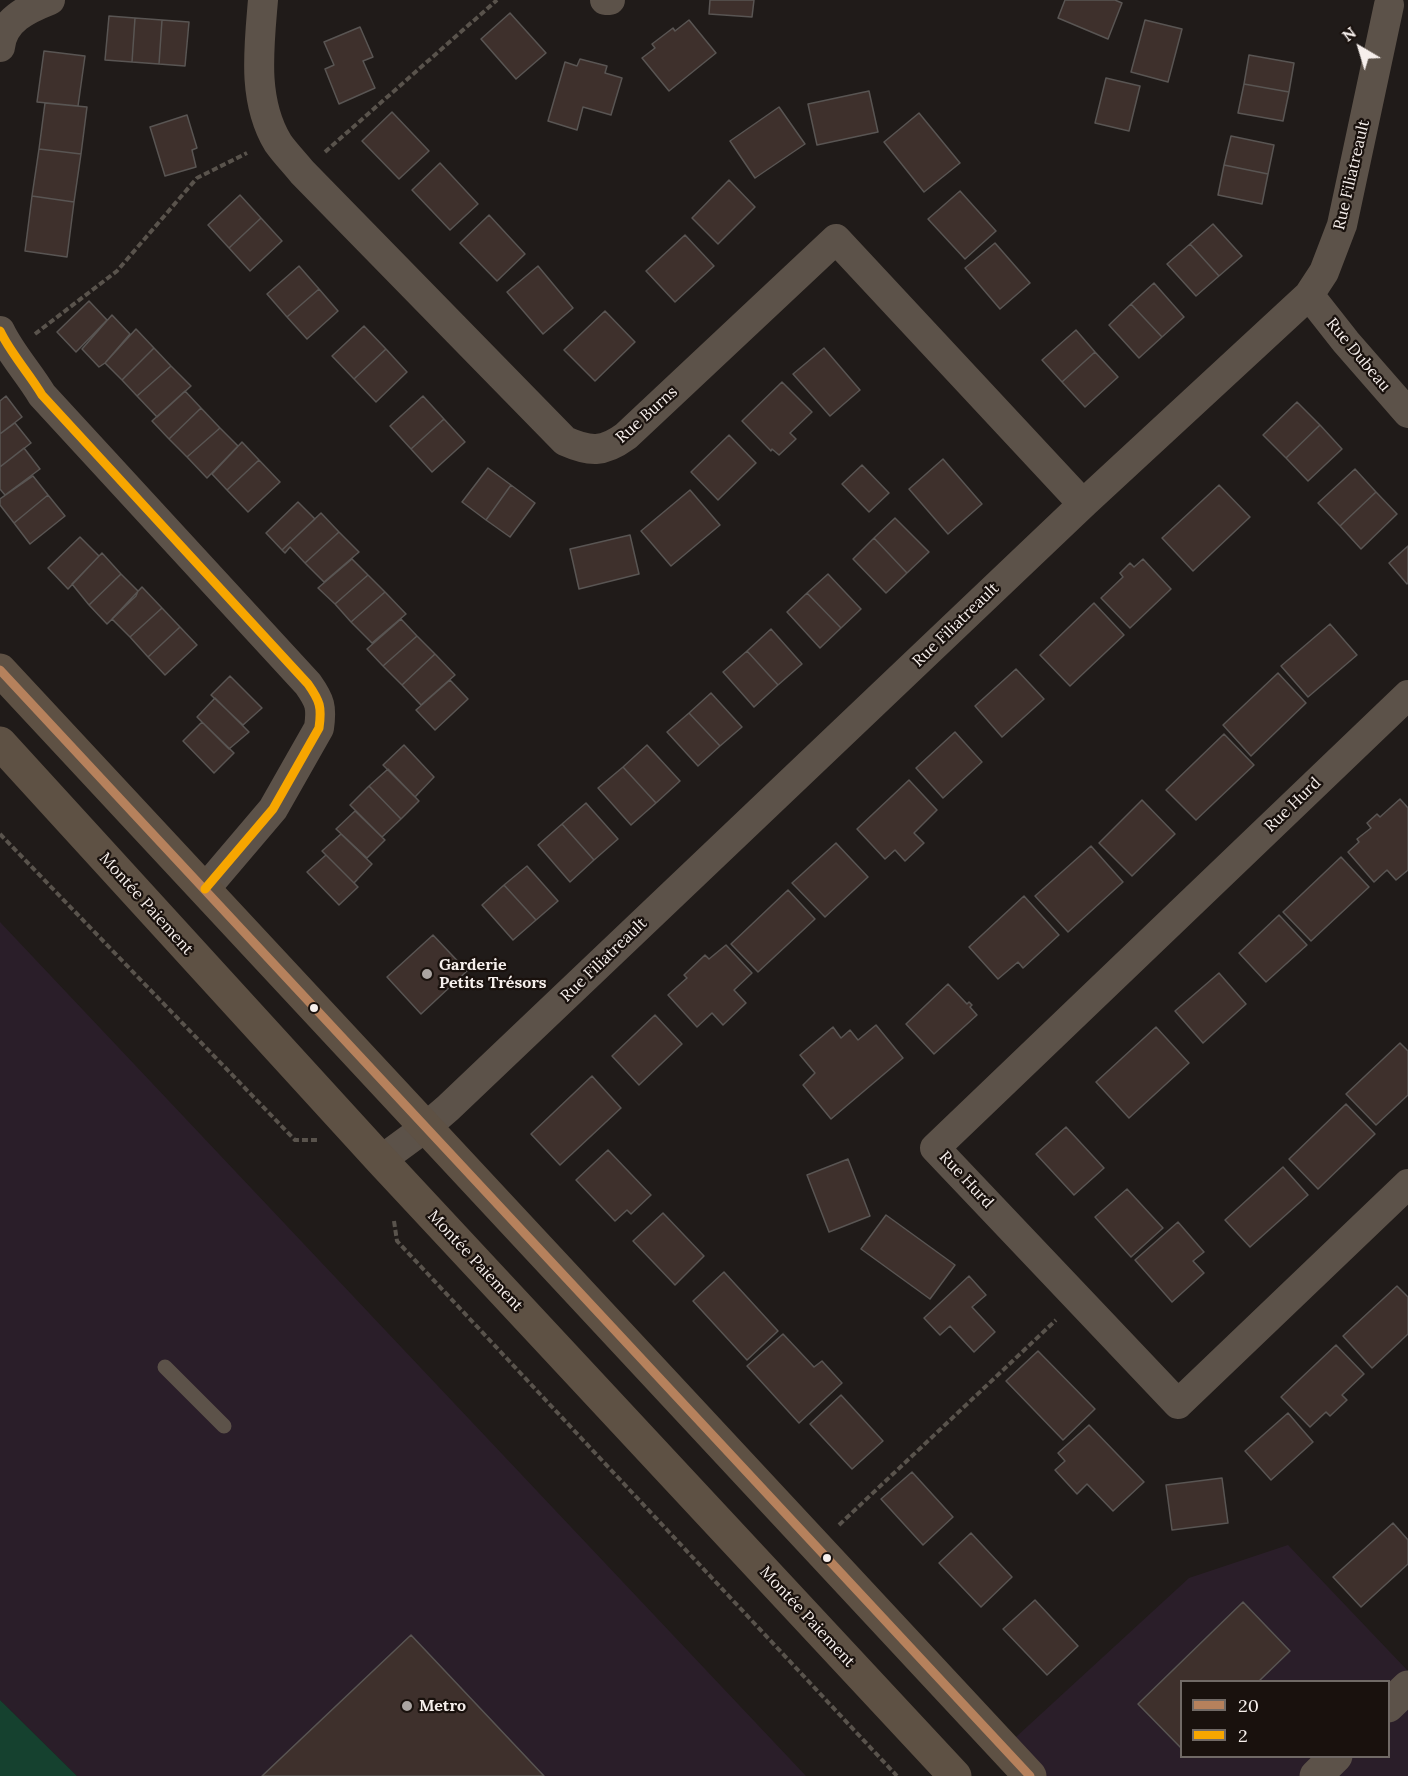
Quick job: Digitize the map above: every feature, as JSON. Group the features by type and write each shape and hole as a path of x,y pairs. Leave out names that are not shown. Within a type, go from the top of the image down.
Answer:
{"main road":[{"path":"0,670 1030,1776"},
{"name":"Montée Paiement","path":"0,743 381,1160 955,1776"},
{"path":"0,759 52,801"}],"street":[{"path":"0,47 6,28 17,17 50,0"},
{"name":"Rue Burns","path":"263,0 259,77 267,121 279,144 302,172 565,441 596,450 613,445 626,436 836,239 1083,504"},
{"path":"605,0 610,0"},
{"name":"Rue Filiatreault","path":"381,1160 426,1127 1083,504 1310,295 1324,272 1342,225 1387,4"},
{"name":"Rue Dubeau","path":"1310,295 1346,342 1408,413"},
{"path":"0,331 8,347 42,395 308,684 318,699 322,712 320,728 273,809 205,889"},
{"name":"Rue Hurd","path":"1408,695 935,1148 1178,1404 1408,1184"},
{"path":"1390,1705 1408,1687"},
{"path":"1316,1776 1334,1758"}],"lane":[{"path":"165,1367 224,1426"}],"path":[{"path":"302,172 497,0"},
{"path":"28,339 117,271 197,178 247,153"},
{"path":"0,834 295,1140 319,1140 328,1148"},
{"path":"393,1211 397,1241 897,1776"},
{"path":"817,1546 1078,1299"}],"shaded area":[{"path":"0,922 806,1776 77,1776 0,1700"},
{"path":"1288,1545 1408,1671 1408,1776 1030,1776 1004,1748 1189,1578"}],"green space":[{"path":"0,1700 77,1776 0,1776"}],"building":[{"path":"710,0 754,0 752,17 709,14"},
{"path":"1065,0 1115,0 1122,3 1108,39 1058,18"},
{"path":"510,13 546,53 516,79 481,39"},
{"path":"109,16 135,18 132,62 105,60"},
{"path":"135,18 162,20 159,64 132,62"},
{"path":"162,20 189,22 185,66 159,64"},
{"path":"689,20 716,53 669,91 642,58 655,48 652,44 673,28 675,31"},
{"path":"1145,20 1182,29 1168,82 1131,72"},
{"path":"360,27 373,57 363,61 375,88 339,104 325,69 334,65 324,42"},
{"path":"44,51 85,56 78,106 37,102"},
{"path":"1249,55 1294,63 1289,92 1244,84"},
{"path":"580,59 607,66 605,73 622,78 611,115 583,107 577,130 548,121 565,62 577,66"},
{"path":"1106,78 1140,86 1129,131 1095,123"},
{"path":"1244,84 1289,92 1283,121 1238,113"},
{"path":"869,91 878,132 817,145 808,104"},
{"path":"45,103 87,107 81,154 39,149"},
{"path":"779,107 805,144 755,178 730,141"},
{"path":"392,112 429,151 399,179 362,141"},
{"path":"919,113 960,163 924,192 884,142"},
{"path":"187,115 197,148 192,150 196,167 165,176 150,127"},
{"path":"1231,136 1274,145 1268,174 1224,165"},
{"path":"39,149 81,154 74,202 32,196"},
{"path":"440,163 478,204 450,230 412,190"},
{"path":"1224,165 1268,174 1262,204 1218,195"},
{"path":"729,180 755,207 718,244 692,218"},
{"path":"960,191 996,231 965,259 928,219"},
{"path":"240,195 261,218 229,248 208,225"},
{"path":"32,196 74,202 67,257 25,251"},
{"path":"489,215 525,254 497,281 460,243"},
{"path":"261,218 282,241 250,271 229,248"},
{"path":"1213,224 1242,256 1219,276 1190,244"},
{"path":"685,235 714,266 675,302 646,271"},
{"path":"995,243 1030,283 1000,309 965,268"},
{"path":"1190,244 1219,276 1196,296 1167,264"},
{"path":"299,266 319,289 287,317 267,294"},
{"path":"538,266 573,308 543,334 507,292"},
{"path":"1154,283 1184,317 1162,337 1131,304"},
{"path":"319,289 338,311 307,339 287,317"},
{"path":"89,301 107,320 76,352 57,332"},
{"path":"1131,304 1162,337 1139,358 1109,325"},
{"path":"605,311 635,342 595,381 564,350"},
{"path":"112,315 130,334 99,367 82,349"},
{"path":"364,326 386,349 354,379 332,356"},
{"path":"136,329 154,348 122,380 105,363"},
{"path":"1076,330 1095,352 1062,382 1042,360"},
{"path":"154,348 171,366 137,396 122,380"},
{"path":"824,348 860,390 830,416 793,374"},
{"path":"386,349 407,372 376,402 354,379"},
{"path":"1095,352 1118,377 1085,407 1062,382"},
{"path":"171,366 191,386 157,417 137,396"},
{"path":"782,382 812,412 790,433 796,439 779,455 772,449 771,451 742,421"},
{"path":"185,391 201,408 169,439 152,421"},
{"path":"6,396 22,417 0,434 0,401"},
{"path":"423,396 444,419 411,449 390,426"},
{"path":"1297,402 1320,425 1286,458 1263,435"},
{"path":"201,408 220,428 187,457 169,439"},
{"path":"444,419 465,442 432,472 411,449"},
{"path":"15,423 31,443 0,467 0,434"},
{"path":"1320,425 1342,449 1308,481 1286,458"},
{"path":"220,428 238,446 207,478 187,457"},
{"path":"729,435 756,463 718,500 691,472"},
{"path":"242,442 259,460 227,490 212,474"},
{"path":"24,448 40,469 5,495 0,489 0,467"},
{"path":"943,459 982,504 948,534 909,489"},
{"path":"259,460 280,482 248,512 227,490"},
{"path":"862,465 889,493 869,512 842,484"},
{"path":"488,468 511,485 486,520 462,502"},
{"path":"1355,469 1376,492 1340,526 1318,503"},
{"path":"33,476 48,495 14,523 0,505 0,499"},
{"path":"511,485 535,503 510,537 486,520"},
{"path":"1219,485 1250,517 1193,571 1162,538"},
{"path":"690,490 720,525 671,566 641,531"},
{"path":"1376,492 1397,514 1361,549 1340,526"},
{"path":"48,495 65,516 30,544 14,523"},
{"path":"298,502 315,519 282,550 266,533"},
{"path":"321,513 339,532 305,563 290,547 285,553 282,550"},
{"path":"895,518 929,552 907,573 874,538"},
{"path":"339,532 359,552 324,582 305,563"},
{"path":"630,535 639,574 579,589 570,549"},
{"path":"80,537 99,556 68,589 48,568"},
{"path":"874,538 907,573 886,593 853,559"},
{"path":"1408,546 1408,583 1407,584 1389,563"},
{"path":"102,553 121,574 89,605 72,584"},
{"path":"352,559 368,575 335,604 318,588"},
{"path":"1143,559 1171,589 1130,628 1101,598 1123,577 1120,573 1130,563 1134,567"},
{"path":"121,574 138,591 136,596 107,624 89,605"},
{"path":"828,574 861,609 841,628 807,593"},
{"path":"368,575 385,592 351,622 335,604"},
{"path":"142,587 162,608 130,637 112,619"},
{"path":"385,592 406,614 372,643 351,622"},
{"path":"807,593 841,628 820,648 787,612"},
{"path":"1094,603 1124,635 1070,686 1040,655"},
{"path":"162,608 180,627 148,657 130,637"},
{"path":"401,619 417,636 383,666 367,649"},
{"path":"1330,624 1357,655 1308,697 1281,666"},
{"path":"180,627 197,645 165,675 148,657"},
{"path":"771,629 802,664 778,685 747,651"},
{"path":"417,636 435,654 402,685 383,666"},
{"path":"747,651 778,685 754,707 723,672"},
{"path":"435,654 455,675 421,705 402,685"},
{"path":"1016,669 1044,699 1002,737 975,706"},
{"path":"1278,673 1306,703 1251,756 1223,725"},
{"path":"230,676 262,708 243,725 211,695"},
{"path":"450,680 468,699 435,730 416,710"},
{"path":"711,693 742,727 720,746 689,713"},
{"path":"215,698 249,732 229,749 197,717"},
{"path":"689,713 720,746 698,766 667,732"},
{"path":"202,722 234,753 214,773 183,741"},
{"path":"955,732 982,762 943,798 916,768"},
{"path":"1224,734 1254,765 1196,820 1166,790"},
{"path":"404,745 434,777 415,797 383,765"},
{"path":"647,745 680,781 656,803 623,767"},
{"path":"623,767 656,803 631,825 598,788"},
{"path":"388,769 419,801 401,819 369,786"},
{"path":"909,780 937,810 914,833 924,843 905,861 895,850 885,859 857,829"},
{"path":"369,786 401,819 382,837 350,805"},
{"path":"1400,799 1408,808 1408,870 1396,880 1387,870 1374,882 1348,852 1359,842 1357,839 1371,828 1367,823 1377,814 1380,817"},
{"path":"1142,800 1175,834 1132,876 1099,843"},
{"path":"586,803 618,839 594,860 562,824"},
{"path":"355,811 385,840 367,858 336,829"},
{"path":"562,824 594,860 570,882 538,845"},
{"path":"341,834 372,864 354,883 322,851"},
{"path":"836,843 868,877 825,917 792,883"},
{"path":"1091,846 1123,882 1068,932 1035,896"},
{"path":"326,855 358,887 339,905 307,872"},
{"path":"1341,857 1369,887 1311,941 1283,912"},
{"path":"527,866 558,901 536,920 504,885"},
{"path":"504,885 536,920 513,940 482,905"},
{"path":"788,890 815,919 758,972 731,944"},
{"path":"1024,896 1059,935 1023,968 1018,962 998,979 969,947"},
{"path":"1279,915 1307,945 1266,982 1239,953"},
{"name":"Garderie Petits Trésors","path":"433,935 467,971 421,1014 387,977"},
{"path":"726,945 752,973 734,990 746,1003 723,1025 712,1013 697,1027 668,995 687,978 684,975 705,955 709,959"},
{"path":"1219,973 1246,1004 1203,1043 1175,1011"},
{"path":"948,984 967,1004 969,1002 972,1005 970,1007 977,1015 934,1054 906,1024"},
{"path":"655,1015 682,1044 639,1085 612,1056"},
{"path":"876,1025 903,1058 831,1119 803,1085 815,1073 800,1055 833,1027 841,1038 850,1030 858,1040"},
{"path":"1156,1027 1189,1063 1129,1118 1096,1082"},
{"path":"1400,1043 1408,1051 1408,1095 1376,1125 1346,1094"},
{"path":"592,1076 621,1108 560,1165 531,1134"},
{"path":"1346,1104 1375,1134 1318,1189 1289,1159"},
{"path":"1066,1127 1104,1168 1074,1195 1036,1154"},
{"path":"608,1150 651,1195 631,1214 627,1210 615,1221 576,1180"},
{"path":"848,1159 870,1216 829,1232 807,1175"},
{"path":"1283,1167 1308,1195 1250,1247 1225,1220"},
{"path":"1127,1189 1163,1228 1131,1257 1095,1217"},
{"path":"663,1213 704,1256 675,1285 633,1241"},
{"path":"886,1215 955,1265 930,1299 861,1249"},
{"path":"1178,1222 1204,1252 1193,1261 1204,1273 1172,1302 1135,1260"},
{"path":"724,1272 778,1331 747,1360 693,1301"},
{"path":"969,1276 986,1295 972,1307 995,1332 974,1352 950,1326 940,1335 924,1318"},
{"path":"1397,1286 1408,1297 1408,1334 1372,1368 1343,1336"},
{"path":"783,1334 814,1367 822,1361 842,1383 799,1423 747,1366"},
{"path":"1336,1345 1364,1374 1342,1395 1347,1400 1330,1416 1326,1412 1310,1427 1281,1397"},
{"path":"1038,1351 1095,1409 1063,1440 1006,1381"},
{"path":"841,1395 883,1441 852,1469 810,1424"},
{"path":"1288,1413 1313,1442 1271,1480 1245,1451"},
{"path":"1089,1425 1144,1482 1113,1511 1087,1484 1077,1494 1055,1470 1065,1461 1058,1453"},
{"path":"912,1472 953,1517 923,1545 881,1499"},
{"path":"1222,1478 1228,1523 1172,1530 1166,1485"},
{"path":"1393,1523 1408,1540 1408,1564 1361,1607 1333,1577"},
{"path":"971,1533 1012,1577 981,1607 939,1563"},
{"path":"1035,1600 1078,1646 1047,1675 1003,1629"},
{"path":"1243,1602 1290,1651 1260,1680 1180,1680 1180,1747 1138,1704"},
{"name":"Metro","path":"411,1635 544,1776 262,1776"}],"transit line":[{"name":"2","path":"0,331 9,348 42,395 308,684 318,700 319,728 273,809 205,889"},
{"name":"20","path":"0,670 1030,1776"}],"place":[{"name":"Garderie Petits Trésors","path":"427,974"},
{"name":"Metro","path":"407,1706"}]}
